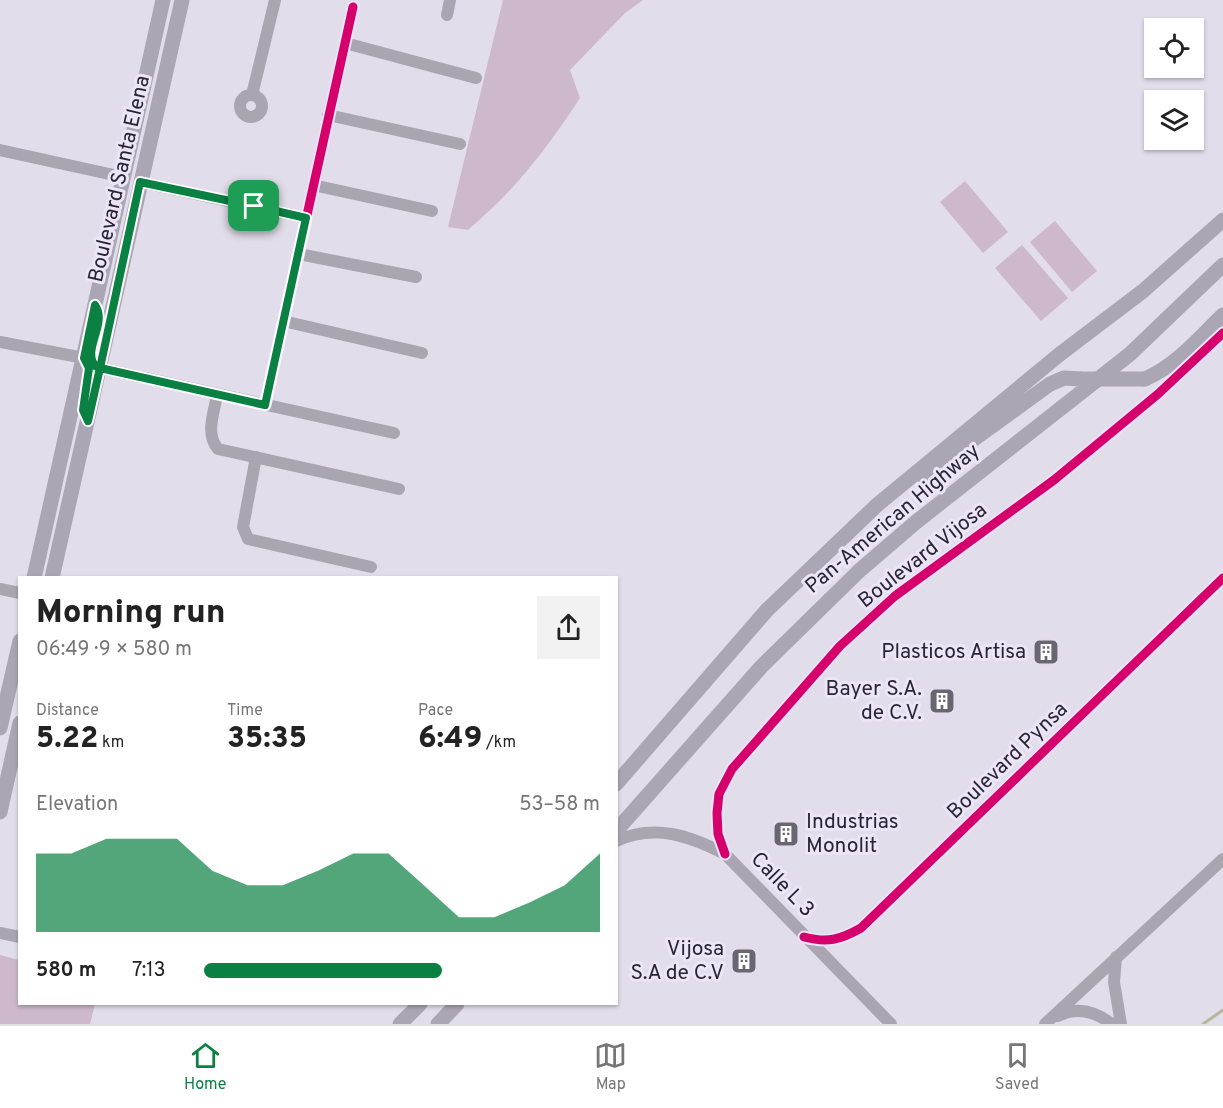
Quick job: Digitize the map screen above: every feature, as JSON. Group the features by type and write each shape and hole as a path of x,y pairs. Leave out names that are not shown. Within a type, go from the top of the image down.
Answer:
{"main road":[{"name":"Boulevard Santa Elena","path":"34,576 163,0"},
{"name":"Boulevard Santa Elena","path":"52,576 182,0"},
{"name":"Pan-American Highway","path":"618,782 767,610 877,505 1060,354 1143,291 1223,220"},
{"name":"Pan-American Highway","path":"618,829 761,667 859,571 916,522 1130,354 1223,265"},
{"path":"95,305 99,314 91,356 95,366 100,368"},
{"path":"877,505 937,468 1050,384 1064,378 1145,379 1162,372 1222,322"},
{"path":"84,358 89,368 83,410 88,421"},
{"path":"41,576 43,542"},
{"path":"0,728 18,650"},
{"path":"0,812 18,732"},
{"path":"400,1024 419,1005"},
{"path":"438,1024 456,1005"}],"street":[{"path":"252,95 275,0"},
{"path":"447,15 450,0"},
{"path":"265,405 353,7"},
{"path":"345,43 476,78"},
{"path":"328,115 460,144"},
{"path":"0,150 123,177"},
{"path":"140,182 306,218"},
{"path":"313,185 432,211"},
{"path":"299,254 416,277"},
{"path":"283,321 422,353"},
{"name":"Boulevard Vijosa","path":"725,854 718,834 718,794 732,769 840,646 895,596 1054,480 1176,378 1222,322"},
{"path":"0,342 84,358"},
{"path":"100,368 394,434"},
{"path":"217,395 211,441 218,449 399,489"},
{"path":"256,457 243,527 248,539 371,567"},
{"name":"Boulevard Pynsa","path":"804,937 824,942 843,939 861,928 1223,578"},
{"path":"0,589 18,593"},
{"name":"Calle L 3","path":"618,840 640,833 666,832 696,839 725,854 891,1024"},
{"path":"1046,1023 1223,860"},
{"path":"0,933 18,938"},
{"path":"1116,957 1114,982 1120,1024"},
{"path":"1046,1023 1075,1010 1102,1017 1112,1024"}],"shaded area":[{"path":"503,0 643,0 625,13 570,70 580,98 555,135 516,184 468,230 448,227"},
{"path":"965,181 1008,232 983,253 940,202"},
{"path":"1055,221 1097,271 1072,292 1030,242"},
{"path":"1022,245 1068,298 1041,321 995,268"},
{"path":"0,955 18,960 18,1005 95,1005 90,1024 0,1024"}],"waterway":[{"path":"1203,1024 1223,1010"}],"cycle path":[{"path":"265,405 353,7"},
{"path":"725,854 718,834 717,813 719,794 732,769 840,646 895,596 1054,480 1158,394 1223,333"},
{"path":"804,937 820,940 833,939 861,928 1223,578"}],"place":[{"name":"Plasticos Artisa","path":"1046,652"},
{"name":"Bayer S.A. de C.V.","path":"942,701"},
{"name":"Industrias Monolit","path":"786,834"},
{"name":"Vijosa S.A de C.V","path":"744,961"}],"route":[{"path":"254,206 140,182 100,368 95,366 91,356 99,321 95,305 84,358 89,363 83,410 88,421 100,368 265,405 306,218 254,206"}]}
